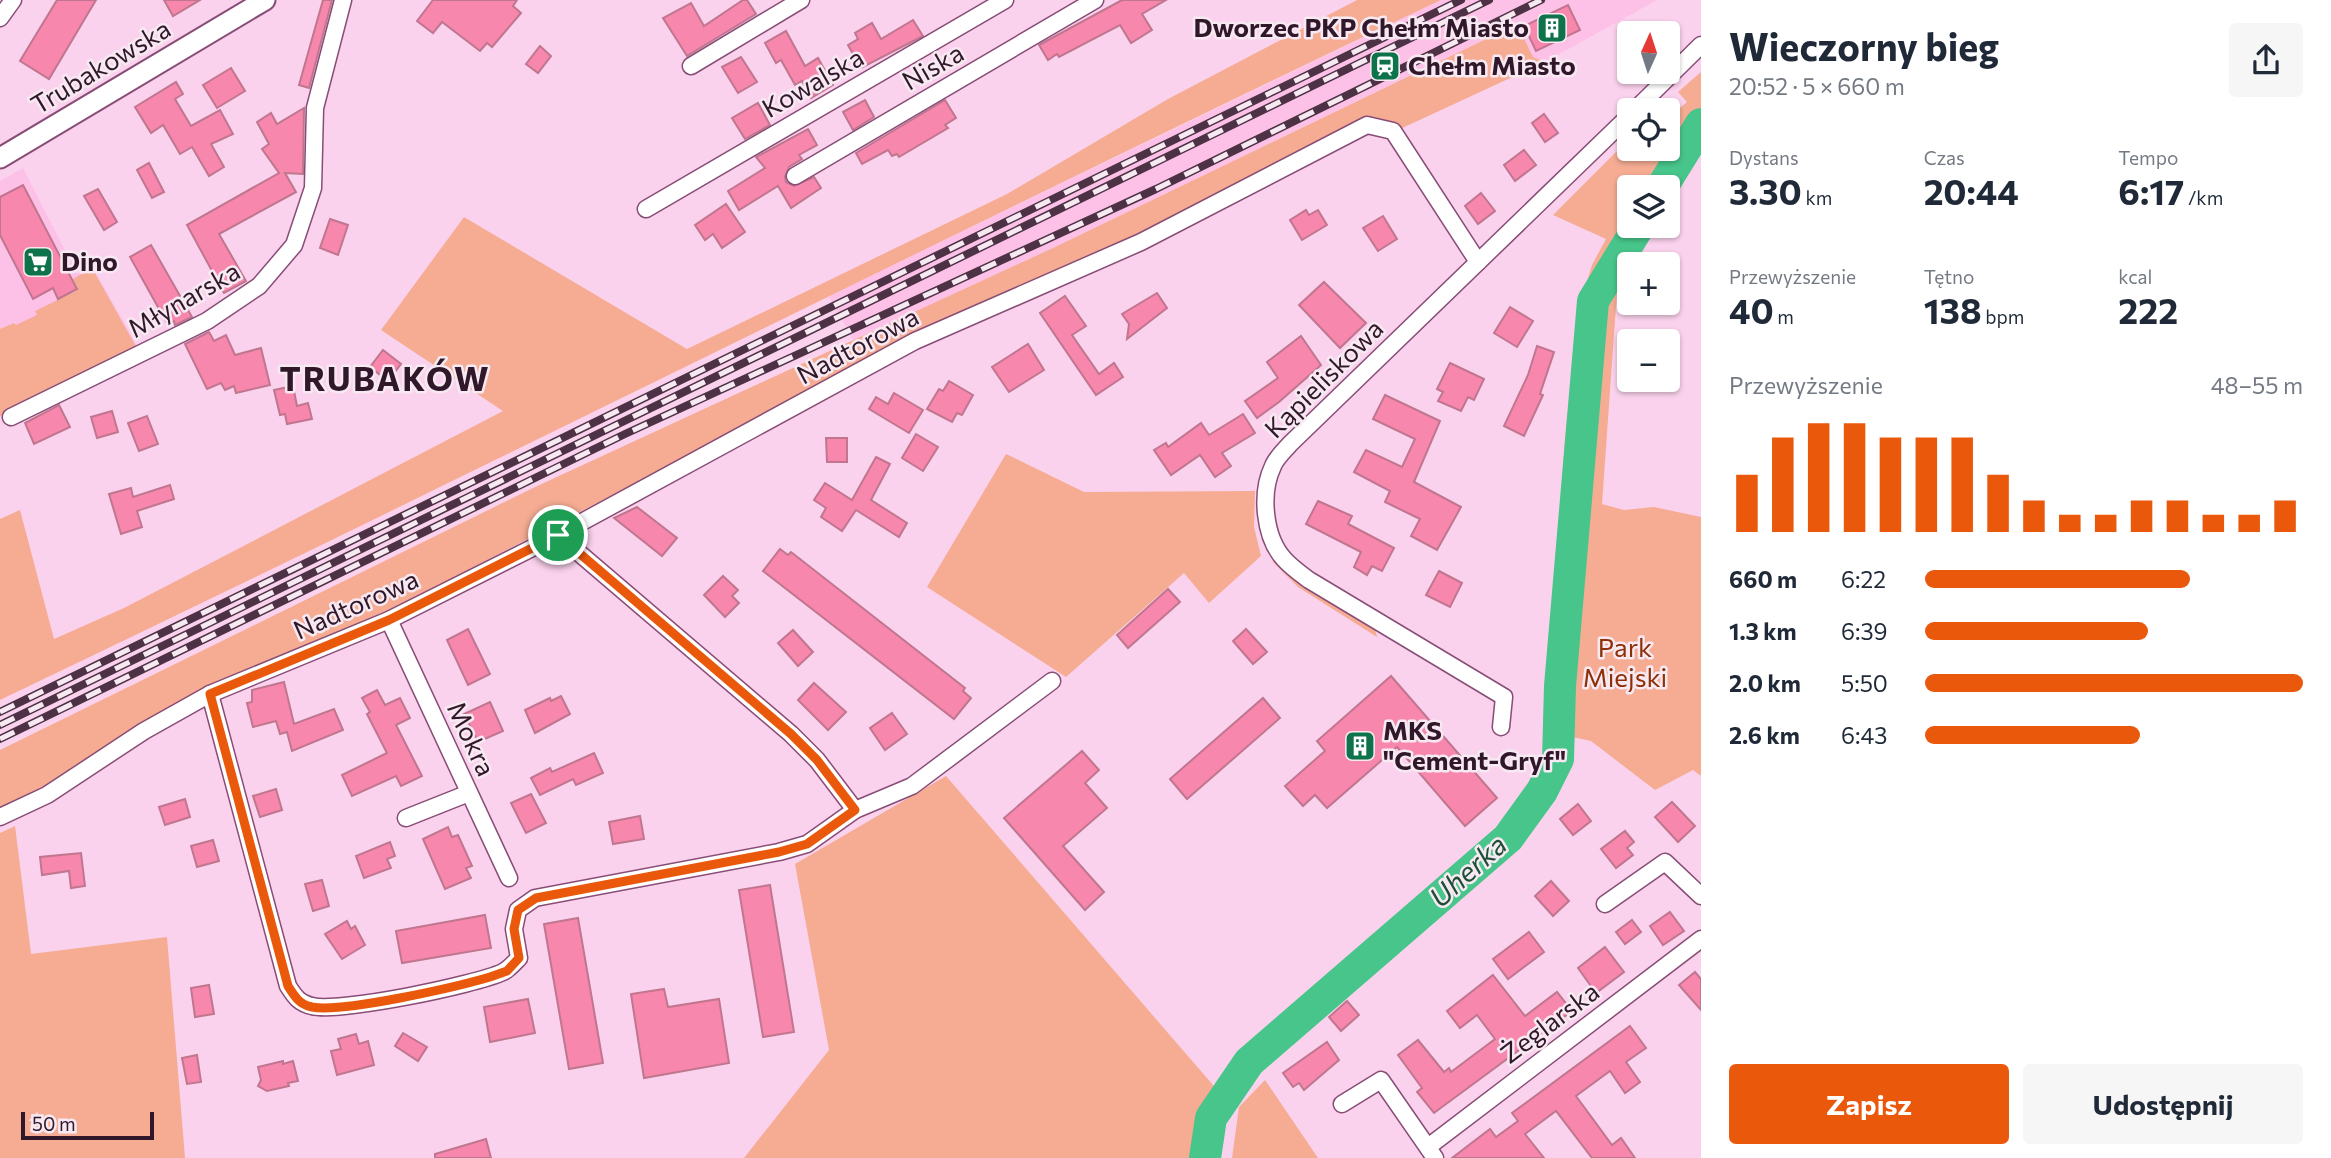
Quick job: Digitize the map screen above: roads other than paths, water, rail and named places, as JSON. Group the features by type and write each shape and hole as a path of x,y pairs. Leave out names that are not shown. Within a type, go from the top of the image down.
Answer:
{"street":[{"path":"0,18 13,0"},
{"name":"Trubakowska","path":"0,158 265,0"},
{"name":"Młynarska","path":"11,417 207,321 259,286 294,245 313,188 315,108 343,0"},
{"path":"691,66 802,0"},
{"name":"Kowalska","path":"646,209 1005,0"},
{"name":"Niska","path":"795,176 1096,0"},
{"path":"1647,98 1701,45"},
{"name":"Nadtorowa","path":"0,817 47,794 144,731 210,694 389,620 558,535 915,341 1141,242 1367,125 1393,131 1478,262"},
{"name":"Kąpieliskowa","path":"1501,727 1504,697 1309,580 1284,559 1272,541 1266,516 1267,489 1273,465 1290,444 1617,128"},
{"path":"558,535 791,734 817,760 855,810"},
{"name":"Mokra","path":"389,620 509,878"},
{"path":"210,694 288,986 297,1001 313,1007 339,1008 490,977 507,971 519,958 514,929 518,910 536,898 779,852 807,844 855,810 912,786 1052,681"},
{"path":"406,818 469,793"},
{"path":"1605,904 1665,862 1701,896"},
{"name":"Żeglarska","path":"1432,1153 1701,939"},
{"path":"1342,1104 1381,1080 1432,1153"}],"waterway":[{"name":"Uherka","path":"1669,175 1701,124"},
{"name":"Uherka","path":"1205,1158 1211,1118 1249,1062 1508,838 1542,791 1558,759 1560,686 1593,301 1632,238"}],"railway":[{"path":"0,712 1461,0"},
{"path":"0,725 1489,0"},
{"path":"0,739 625,434 1156,189 1541,0"}],"place":[{"name":"Dworzec PKP Chełm Miasto","path":"1552,28"},
{"name":"Chełm Miasto","path":"1385,66"},
{"name":"Dino","path":"38,262"},
{"name":"MKS \"Cement-Gryf\"","path":"1360,746"}],"district":[{"name":"TRUBAKÓW","path":"385,379"}],"park label":[{"name":"Park Miejski","path":"1625,663"}]}
